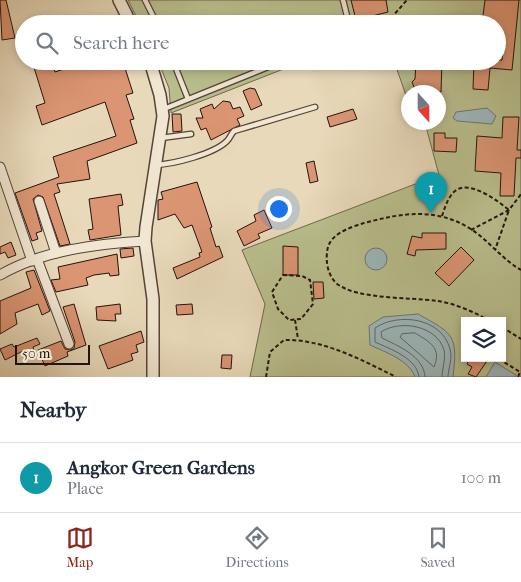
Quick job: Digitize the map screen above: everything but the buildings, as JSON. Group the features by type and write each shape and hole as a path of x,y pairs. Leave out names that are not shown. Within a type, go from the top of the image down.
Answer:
{"street":[{"path":"119,0 126,15"},
{"path":"152,70 163,110 145,241 153,300 153,377"},
{"path":"1,172 34,260 69,344"},
{"path":"39,201 56,253"},
{"path":"0,275 34,260 56,253 101,245 145,241"}],"lane":[{"path":"145,0 152,15"},
{"path":"343,0 347,15"},
{"path":"177,70 188,99"},
{"path":"163,110 260,70"},
{"path":"155,165 179,162 194,157 227,141 234,131 315,107"},
{"path":"159,138 191,134"}],"path":[{"path":"394,15 407,0"},
{"path":"442,216 446,202 455,190 463,188 492,196 509,210"},
{"path":"495,252 509,210 521,194"},
{"path":"471,230 509,210"},
{"path":"483,317 439,301 362,293 347,289 336,283 330,274 326,254 330,242 339,233 354,226 395,216 433,213 471,230 495,252 521,270"},
{"path":"283,275 302,276 310,280 312,304 301,319 295,320 289,320 278,309 272,292 283,275"},
{"path":"295,320 298,339"},
{"path":"506,330 521,339"},
{"path":"266,377 270,352 284,340 298,339 360,359 396,377"},
{"path":"504,362 520,372 518,377"}],"green space":[{"path":"128,0 521,0 521,377 250,377 265,304 242,250 439,175 427,130 446,130 446,85 402,85 397,70 506,70 506,15 136,15"},
{"path":"162,70 281,70 171,113 169,88"}],"water":[{"path":"487,108 496,116 492,124 457,121 453,118 456,112"},
{"path":"376,248 384,251 387,259 384,267 376,270 368,267 365,259 368,251"},
{"path":"418,314 439,326 451,337 455,352 453,377 415,377 408,366 402,361 370,345 369,326 383,317"},
{"path":"495,362 516,375 515,377 486,377"}],"place":[{"name":"Angkor Green Gardens","path":"431,213"}]}
